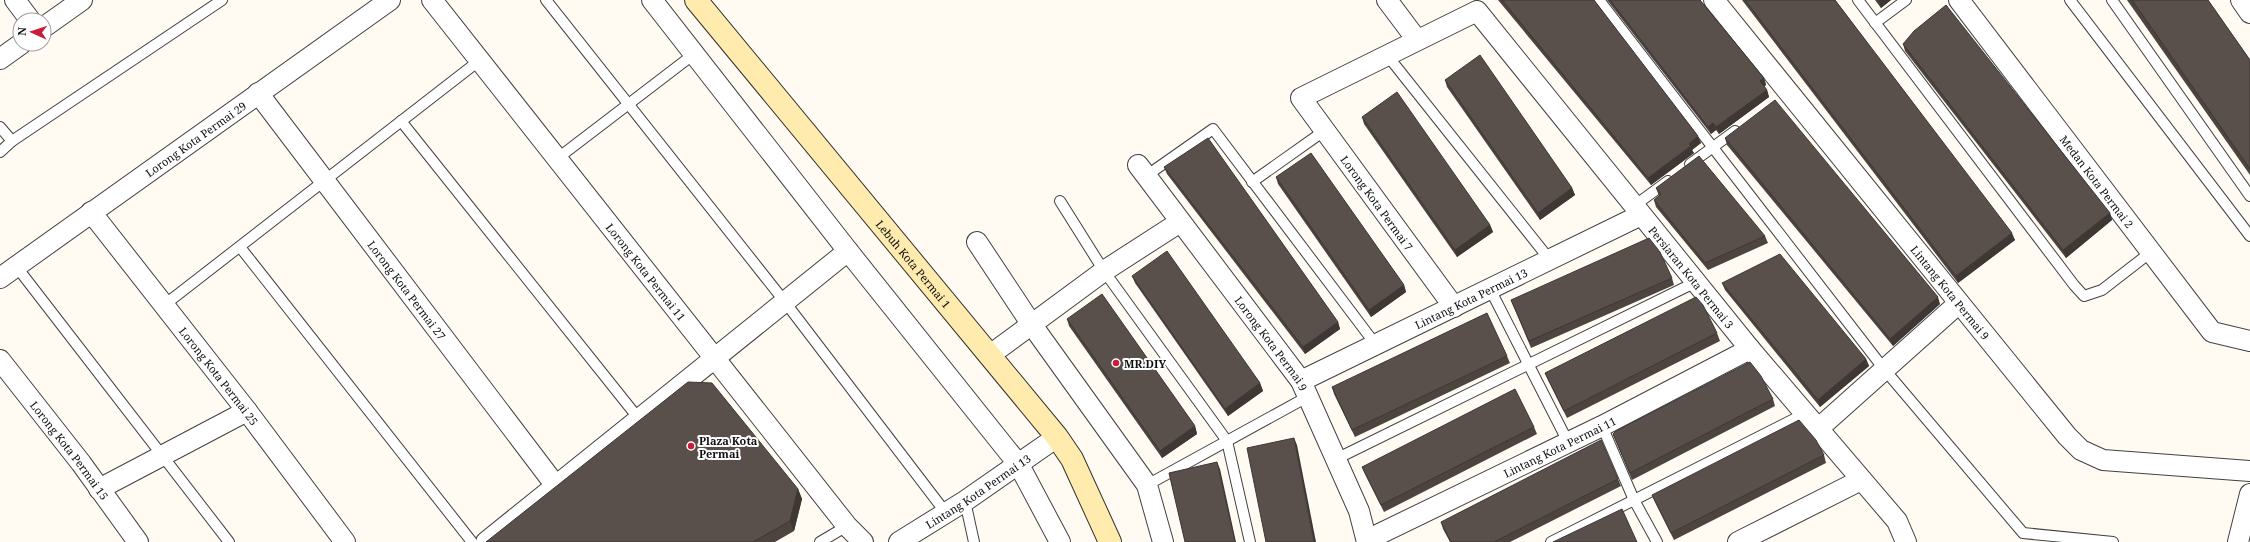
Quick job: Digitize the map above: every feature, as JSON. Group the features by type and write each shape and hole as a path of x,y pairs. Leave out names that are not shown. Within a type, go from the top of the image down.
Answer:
{"street":[{"path":"15,0 24,12"},
{"path":"52,21 82,0"},
{"name":"Lorong Kota Permai 29","path":"0,278 390,0"},
{"name":"Lorong Kota Permai 11","path":"432,0 847,526 863,542"},
{"path":"652,0 848,251 1019,464 1060,542"},
{"name":"Lebuh Kota Permai 1","path":"696,0 1057,437 1072,459 1110,542"},
{"path":"1387,0 1417,40 1387,55"},
{"name":"Lintang Kota Permai 9","path":"1714,0 1785,93 1960,303 2067,436 2081,450 2103,460 2250,471"},
{"name":"Medan Kota Permai 2","path":"1959,0 2212,332 2250,341"},
{"path":"2241,0 2250,13"},
{"name":"Persiaran Kota Permai 3","path":"1417,40 1477,11 1750,349 1898,521 1906,542"},
{"path":"0,59 12,50"},
{"name":"Lorong Kota Permai 7","path":"1387,55 1301,98 1454,307"},
{"name":"Lorong Kota Permai 27","path":"258,94 556,486"},
{"name":"Lorong Kota Permai 9","path":"1142,171 1305,388 1359,511 1367,541"},
{"name":"Lintang Kota Permai 13","path":"1305,388 1376,345 1550,260 1638,211"},
{"name":"Lorong Kota Permai 25","path":"92,212 163,306 247,411 345,542"},
{"path":"990,355 1104,271 1180,222"},
{"path":"977,242 1032,325 1147,485 1164,542"},
{"path":"486,542 848,251"},
{"path":"1819,428 1960,303"},
{"name":"Lintang Kota Permai 11","path":"1367,541 1602,426 1750,349"},
{"name":"Lorong Kota Permai 15","path":"0,360 138,542"},
{"path":"99,489 160,455 247,411"},
{"name":"Lintang Kota Permai 13","path":"899,542 965,501 1057,437"},
{"path":"1738,542 1862,480"},
{"path":"2238,542 2250,494"}],"lane":[{"path":"0,152 12,141 222,0"},
{"path":"546,0 785,302 946,513"},
{"path":"1599,0 1884,369 2023,533 2113,542"},
{"path":"1858,0 2074,285 2084,296 2102,290 2151,252"},
{"path":"1875,23 1906,0"},
{"path":"2070,0 2250,236"},
{"path":"2112,0 2250,196"},
{"path":"558,158 694,54"},
{"path":"1387,55 1550,260"},
{"path":"163,306 480,60"},
{"path":"401,121 639,419"},
{"path":"1638,211 1680,172 1744,124"},
{"path":"0,127 12,141"},
{"path":"1142,171 1213,129 1376,345"},
{"path":"1252,182 1324,131"},
{"path":"1060,201 1104,271 1227,441 1250,542"},
{"path":"240,247 472,542"},
{"path":"16,266 160,455 229,542"},
{"path":"1336,459 1528,366 1696,282"},
{"path":"1490,289 1568,442"},
{"path":"1147,485 1227,441 1305,388"},
{"path":"1551,542 1806,413"},
{"path":"1602,426 1634,500 1657,542"},
{"path":"965,501 974,542"},
{"path":"820,542 847,526"}],"building":[{"path":"1502,0 1594,0 1698,136 1689,144 1691,146 1648,178"},
{"path":"1610,0 1700,0 1764,78 1760,81 1767,90 1716,127 1713,123 1708,127"},
{"path":"1745,0 1835,0 2012,233 1956,276"},
{"path":"2132,0 2208,0 2250,60 2250,169"},
{"path":"1946,5 2110,213 2063,250 1903,44 1914,31"},
{"path":"1480,55 1572,188 1538,213 1445,80"},
{"path":"1397,92 1490,225 1455,250 1362,117"},
{"path":"1775,100 1938,297 1890,339 1725,138"},
{"path":"1208,138 1338,322 1303,347 1164,167"},
{"path":"1311,153 1404,285 1369,310 1276,177"},
{"path":"1699,156 1765,236 1705,263 1654,200 1661,194 1656,188"},
{"path":"1649,238 1660,252 1672,278 1529,341 1511,300"},
{"path":"1167,251 1260,383 1225,409 1132,276"},
{"path":"1780,254 1866,359 1818,400 1722,283"},
{"path":"1102,294 1195,426 1160,451 1067,319"},
{"path":"1696,297 1703,305 1717,333 1564,411 1545,373"},
{"path":"1487,313 1507,356 1352,430 1332,387"},
{"path":"1750,362 1761,376 1773,399 1630,473 1613,434 1616,431"},
{"name":"Plaza Kota Permai","path":"688,382 712,383 798,489 790,521 753,542 486,542"},
{"path":"1515,389 1534,427 1381,505 1362,467"},
{"path":"1799,420 1816,440 1824,455 1671,533 1652,495"},
{"path":"1294,438 1314,542 1266,542 1247,448"},
{"path":"1601,440 1618,479 1494,542 1451,542 1441,522"},
{"path":"1217,462 1235,542 1185,542 1169,473"},
{"path":"1622,509 1637,542 1553,542"}],"place":[{"name":"MR.DIY","path":"1116,363"},
{"name":"Plaza Kota Permai","path":"691,446"}]}
